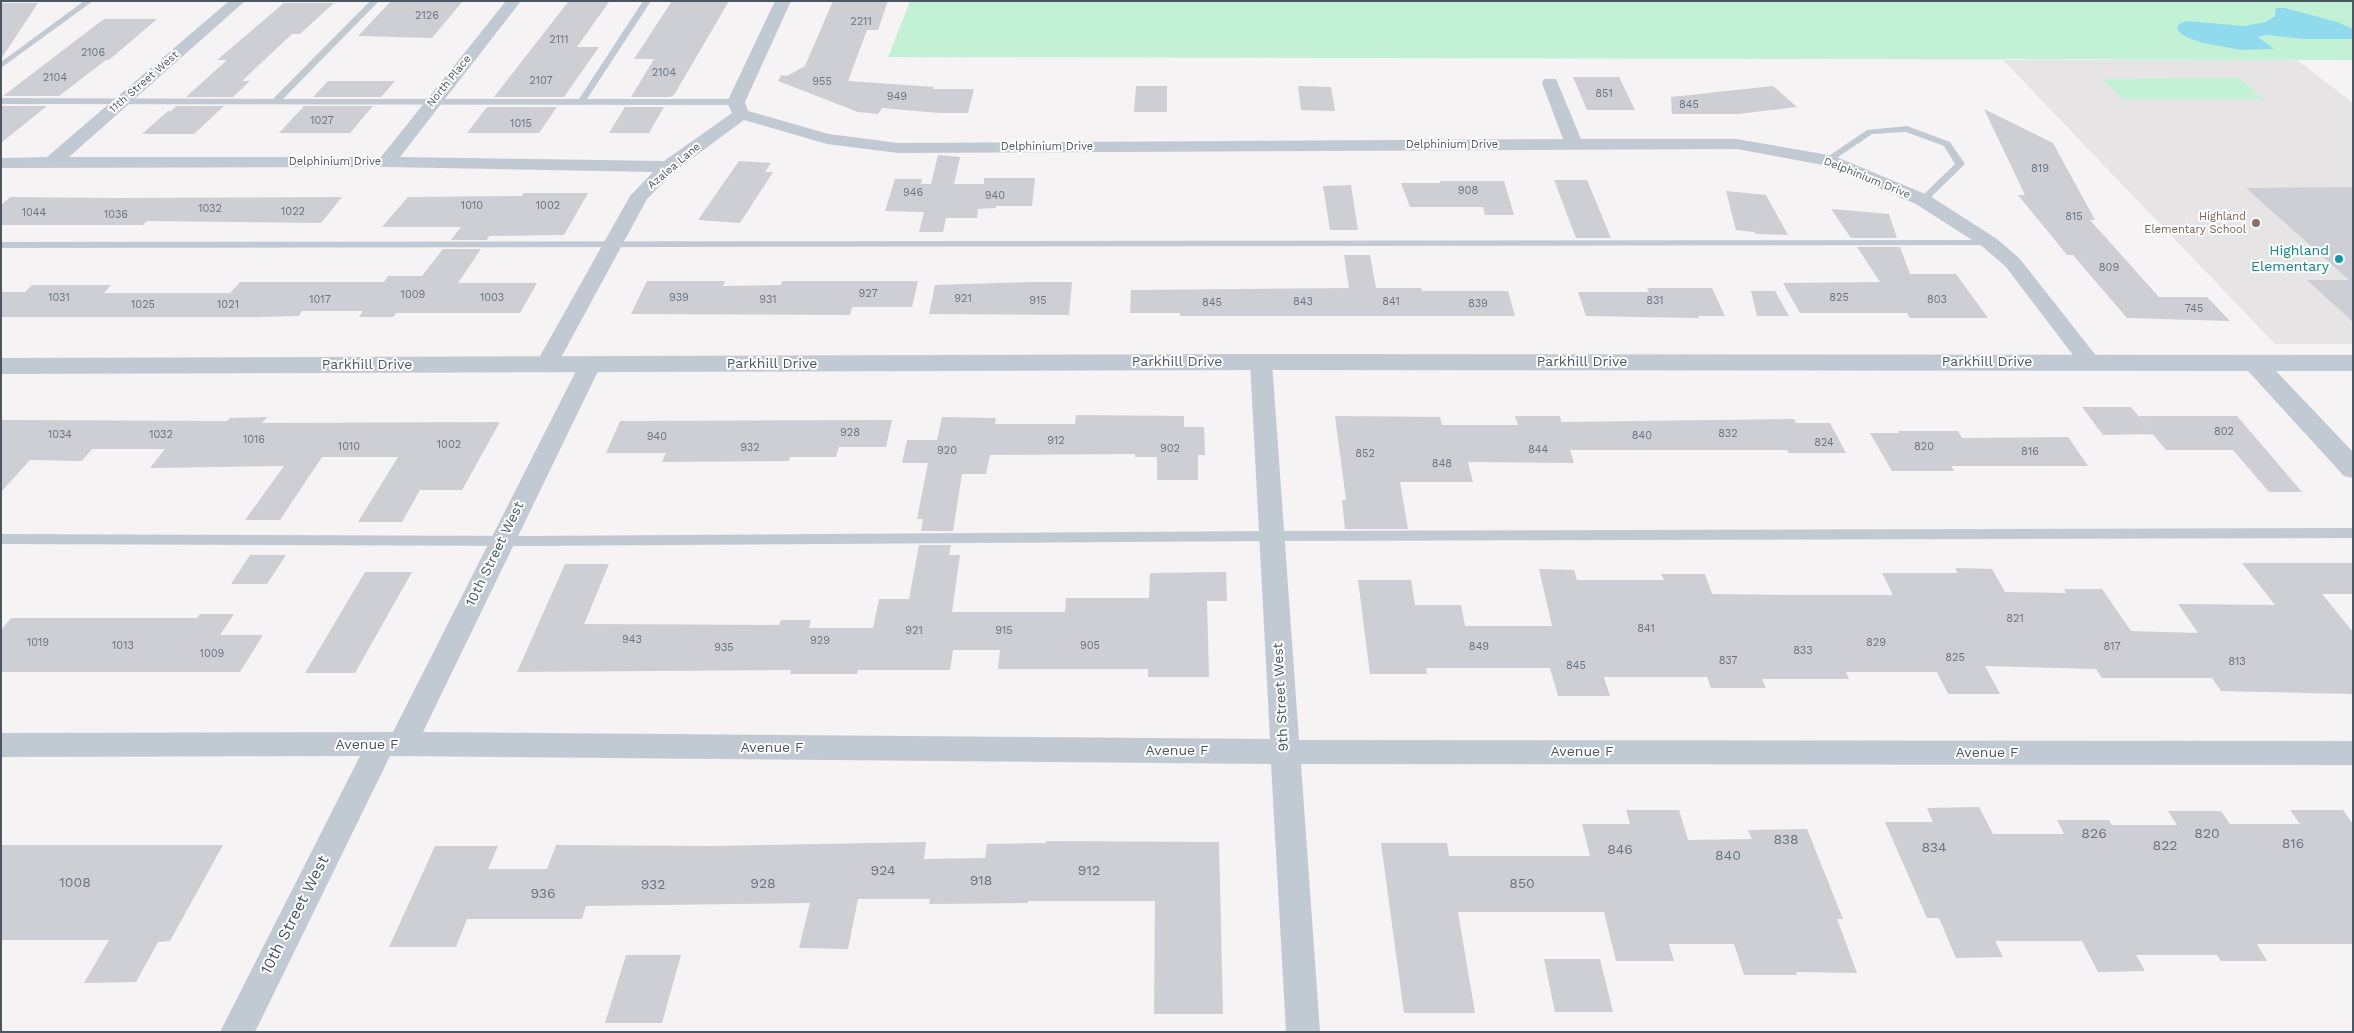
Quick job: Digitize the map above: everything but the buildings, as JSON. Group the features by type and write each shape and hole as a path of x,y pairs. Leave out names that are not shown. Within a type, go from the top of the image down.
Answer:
{"street":[{"name":"11th Street West","path":"50,164 238,1"},
{"name":"North Place","path":"386,162 514,1"},
{"name":"Azalea Lane","path":"546,365 639,196 668,168 738,108 783,1"},
{"path":"1550,82 1574,144"},
{"name":"Delphinium Drive","path":"738,108 827,139 898,148 1737,144 1828,160 1923,200 1990,243 2013,263 2090,362"},
{"name":"Delphinium Drive","path":"1,163 386,162 637,165 668,168"},
{"name":"Parkhill Drive","path":"1,366 1261,362 2353,363"},
{"name":"9th Street West","path":"1261,362 1303,1032"},
{"path":"2255,363 2353,469"},
{"name":"10th Street West","path":"237,1032 501,541 590,365"},
{"name":"Avenue F","path":"1,745 391,744 1284,752 2353,753"}],"lane":[{"path":"1,66 89,1"},
{"path":"276,101 374,1"},
{"path":"582,101 647,1"},
{"path":"1,101 582,101 738,108"},
{"path":"1828,160 1870,132 1907,129 1947,144 1960,164 1923,200"},
{"path":"1,245 1990,243"},
{"path":"1,539 501,541 1271,536 2353,533"}],"shaded area":[{"name":"Highland Elementary School","path":"2003,60 2297,60 2353,103 2353,344 2275,344"}],"green space":[{"path":"910,1 2353,1 2353,60 888,57"},
{"path":"2239,78 2264,99 2123,99 2102,79"}],"water":[{"path":"2276,8 2285,8 2337,22 2353,29 2353,39 2304,39 2266,35 2258,37 2274,49 2241,50 2203,43 2186,37 2177,30 2179,24 2187,21 2244,26 2266,22 2275,16"}],"place":[{"name":"Highland Elementary School","path":"2256,223"},
{"name":"Highland Elementary","path":"2339,259"}]}
